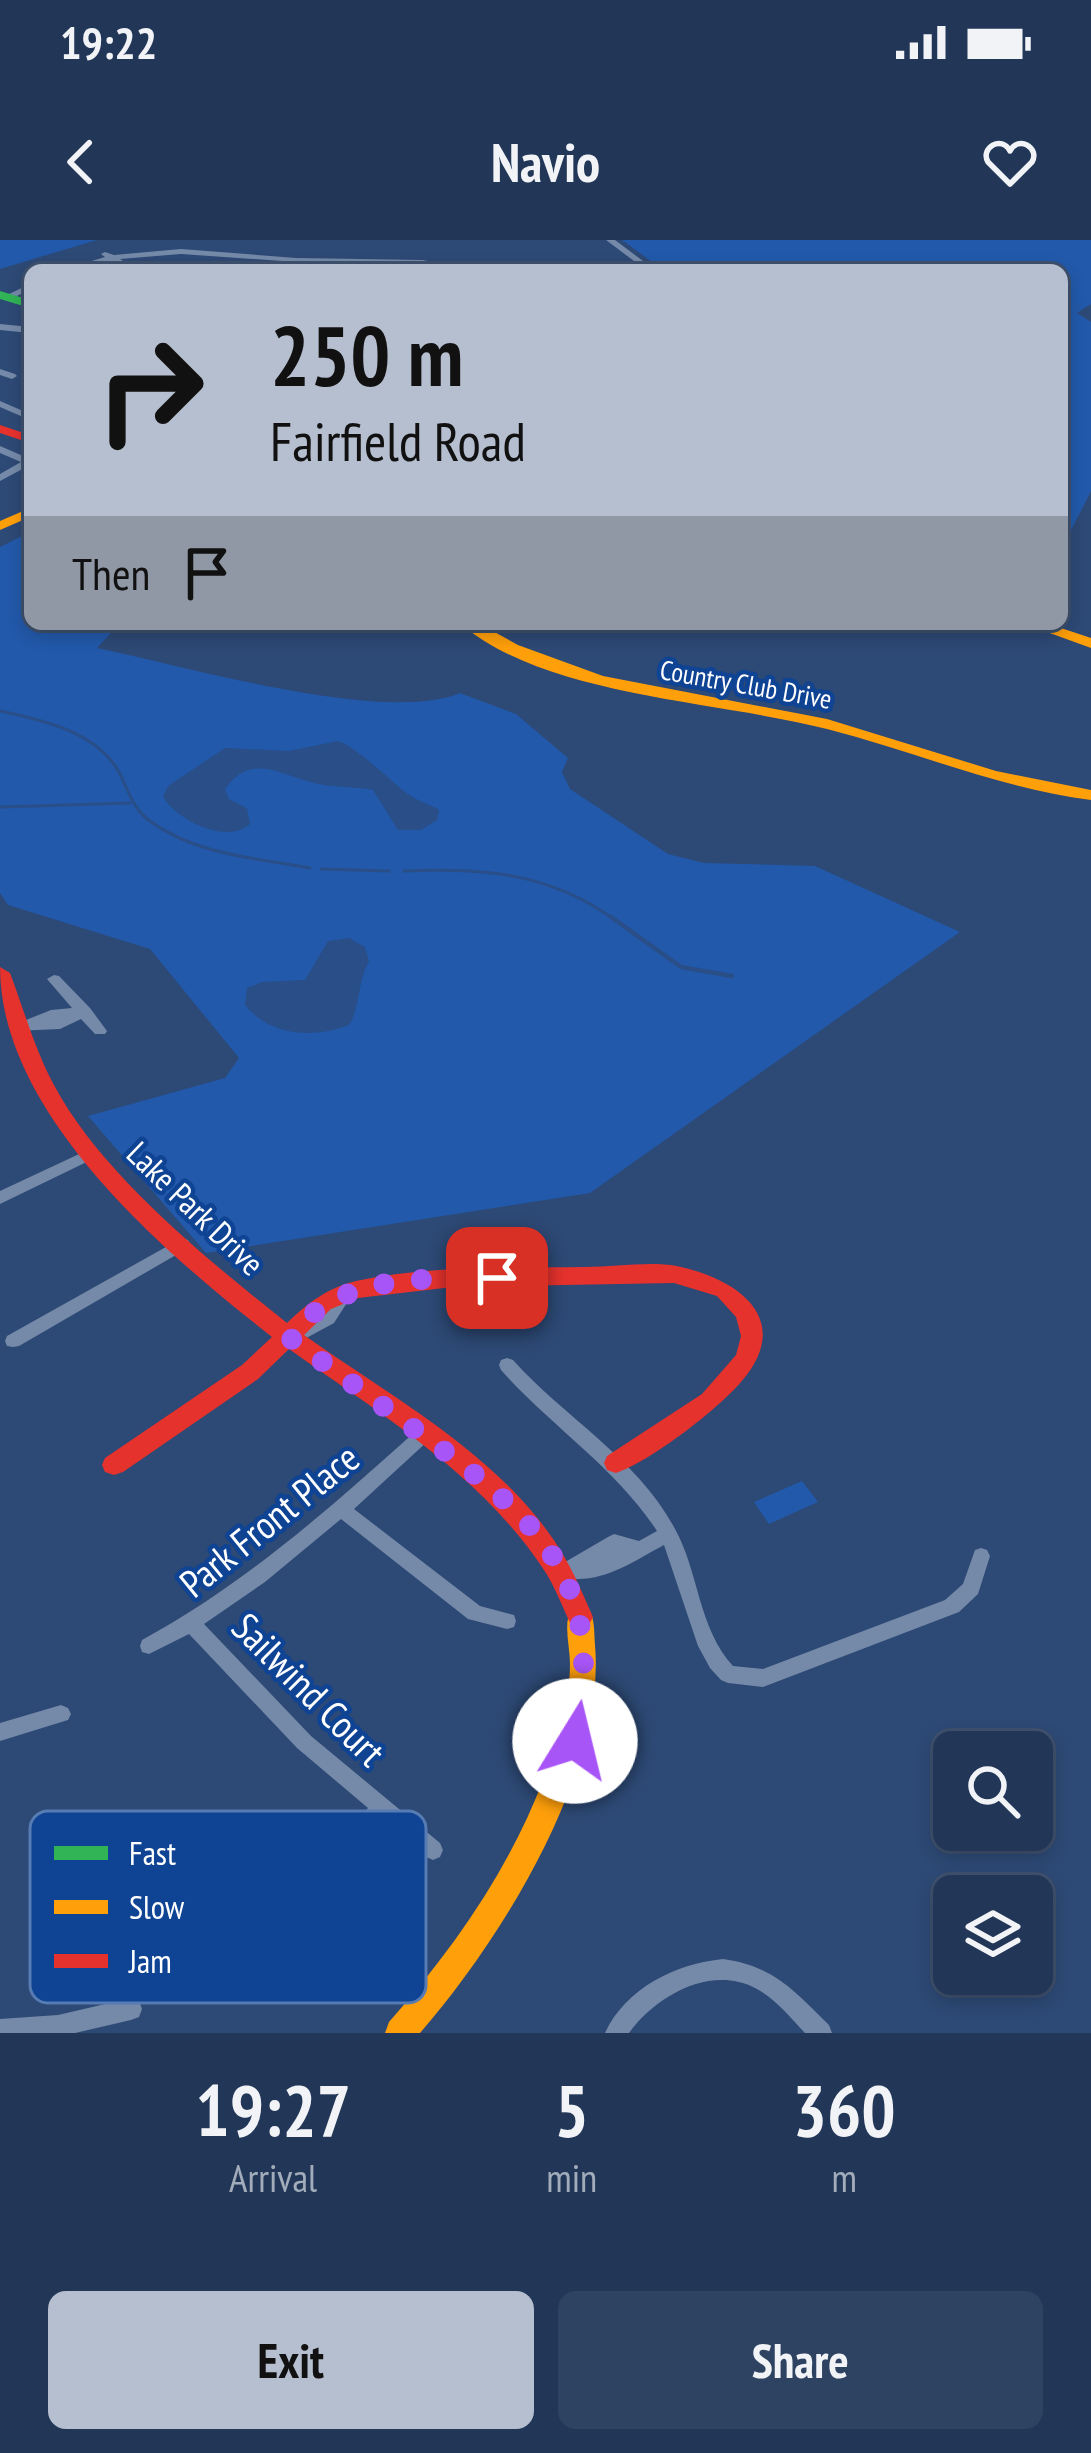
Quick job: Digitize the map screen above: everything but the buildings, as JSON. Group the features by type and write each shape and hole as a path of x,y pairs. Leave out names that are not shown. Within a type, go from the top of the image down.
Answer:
{"street":[{"path":"610,240 643,264"},
{"path":"78,264 101,252 189,244 296,260 433,264"},
{"path":"101,252 122,264"},
{"name":"Country Club Drive","path":"479,630 518,654 589,682 801,718 986,778 1091,795"},
{"path":"1051,630 1091,643"},
{"name":"Lake Park Drive","path":"0,973 50,1097 92,1154 182,1244 290,1338 526,1517 566,1571 583,1626 585,1678 575,1741 484,1924 426,1999"},
{"path":"54,979 100,1031"},
{"path":"19,1028 60,1024 86,1011"},
{"path":"0,1198 92,1154"},
{"path":"13,1341 182,1244"},
{"path":"113,1465 232,1386 290,1338 307,1315 386,1283 674,1274 721,1288 748,1315 754,1335 750,1358 714,1397 616,1463"},
{"path":"507,1365 527,1390 616,1463 669,1534 693,1593 709,1652 728,1674 763,1678 952,1606 971,1588 982,1556"},
{"name":"Park Front Place","path":"149,1646 192,1624 341,1510 423,1436"},
{"path":"341,1510 476,1612 507,1621"},
{"path":"566,1571 597,1571 623,1560 635,1547 669,1534"},
{"name":"Sailwind Court","path":"192,1624 304,1742 383,1811"},
{"path":"0,1732 61,1714"},
{"name":"Sailwind Court","path":"426,1845 433,1850"},
{"path":"616,2033 643,2000 666,1984 720,1969 765,1982 821,2033"},
{"name":"Lake Park Drive","path":"400,2033 423,2003"},
{"path":"0,2030 58,2026 131,2008"}],"shaded area":[{"path":"0,240 97,240 0,269"},
{"path":"622,240 1091,240 1091,304 1077,313 1091,322 1091,491 1068,536 1068,264 655,264"},
{"path":"24,535 24,630 114,630 97,648 334,697 426,701 460,693 516,714 568,758 562,772 570,789 668,854 704,863 815,866 960,932 590,1193 206,1253 88,1116 225,1078 239,1058 150,949 8,905 0,893 0,547"},
{"path":"338,741 409,795 439,810 437,820 421,830 398,830 373,790 321,785 266,769 245,771 225,789 229,799 247,808 250,824 240,830 216,831 191,822 163,797 168,786 225,748 289,751"},
{"path":"349,938 365,947 369,961 349,1025 293,1032 267,1023 245,1005 247,988 262,982 305,980 328,941"},
{"path":"802,1481 818,1502 769,1524 754,1502"}],"waterway":[{"path":"0,711 68,730 98,748 120,774 139,811 168,832 227,853 310,868"},
{"path":"0,807 130,803"},
{"path":"321,869 389,871"},
{"path":"404,871 514,876 565,892 615,920"},
{"path":"611,917 681,967 732,976"}],"traffic: fast":[{"path":"0,295 24,302"}],"traffic: slow":[{"path":"0,526 24,515"},
{"path":"480,630 512,648 599,680 827,724 990,775 1091,795"},
{"path":"1051,630 1091,643"},
{"path":"400,2033 468,1949 502,1896 558,1781 576,1723 584,1667 580,1617"}],"traffic: jam":[{"path":"0,429 24,437"},
{"path":"0,973 44,1086 112,1177 233,1293 478,1474 520,1517 555,1564 580,1617"},
{"path":"114,1465 250,1372 323,1303 356,1290 453,1278 674,1274 725,1290 747,1313 753,1336 747,1359 710,1401 616,1463"}],"route":[{"path":"497,1278 386,1283 356,1290 323,1303 290,1338 498,1491 549,1545 566,1571 583,1626 585,1678 575,1741"}]}
